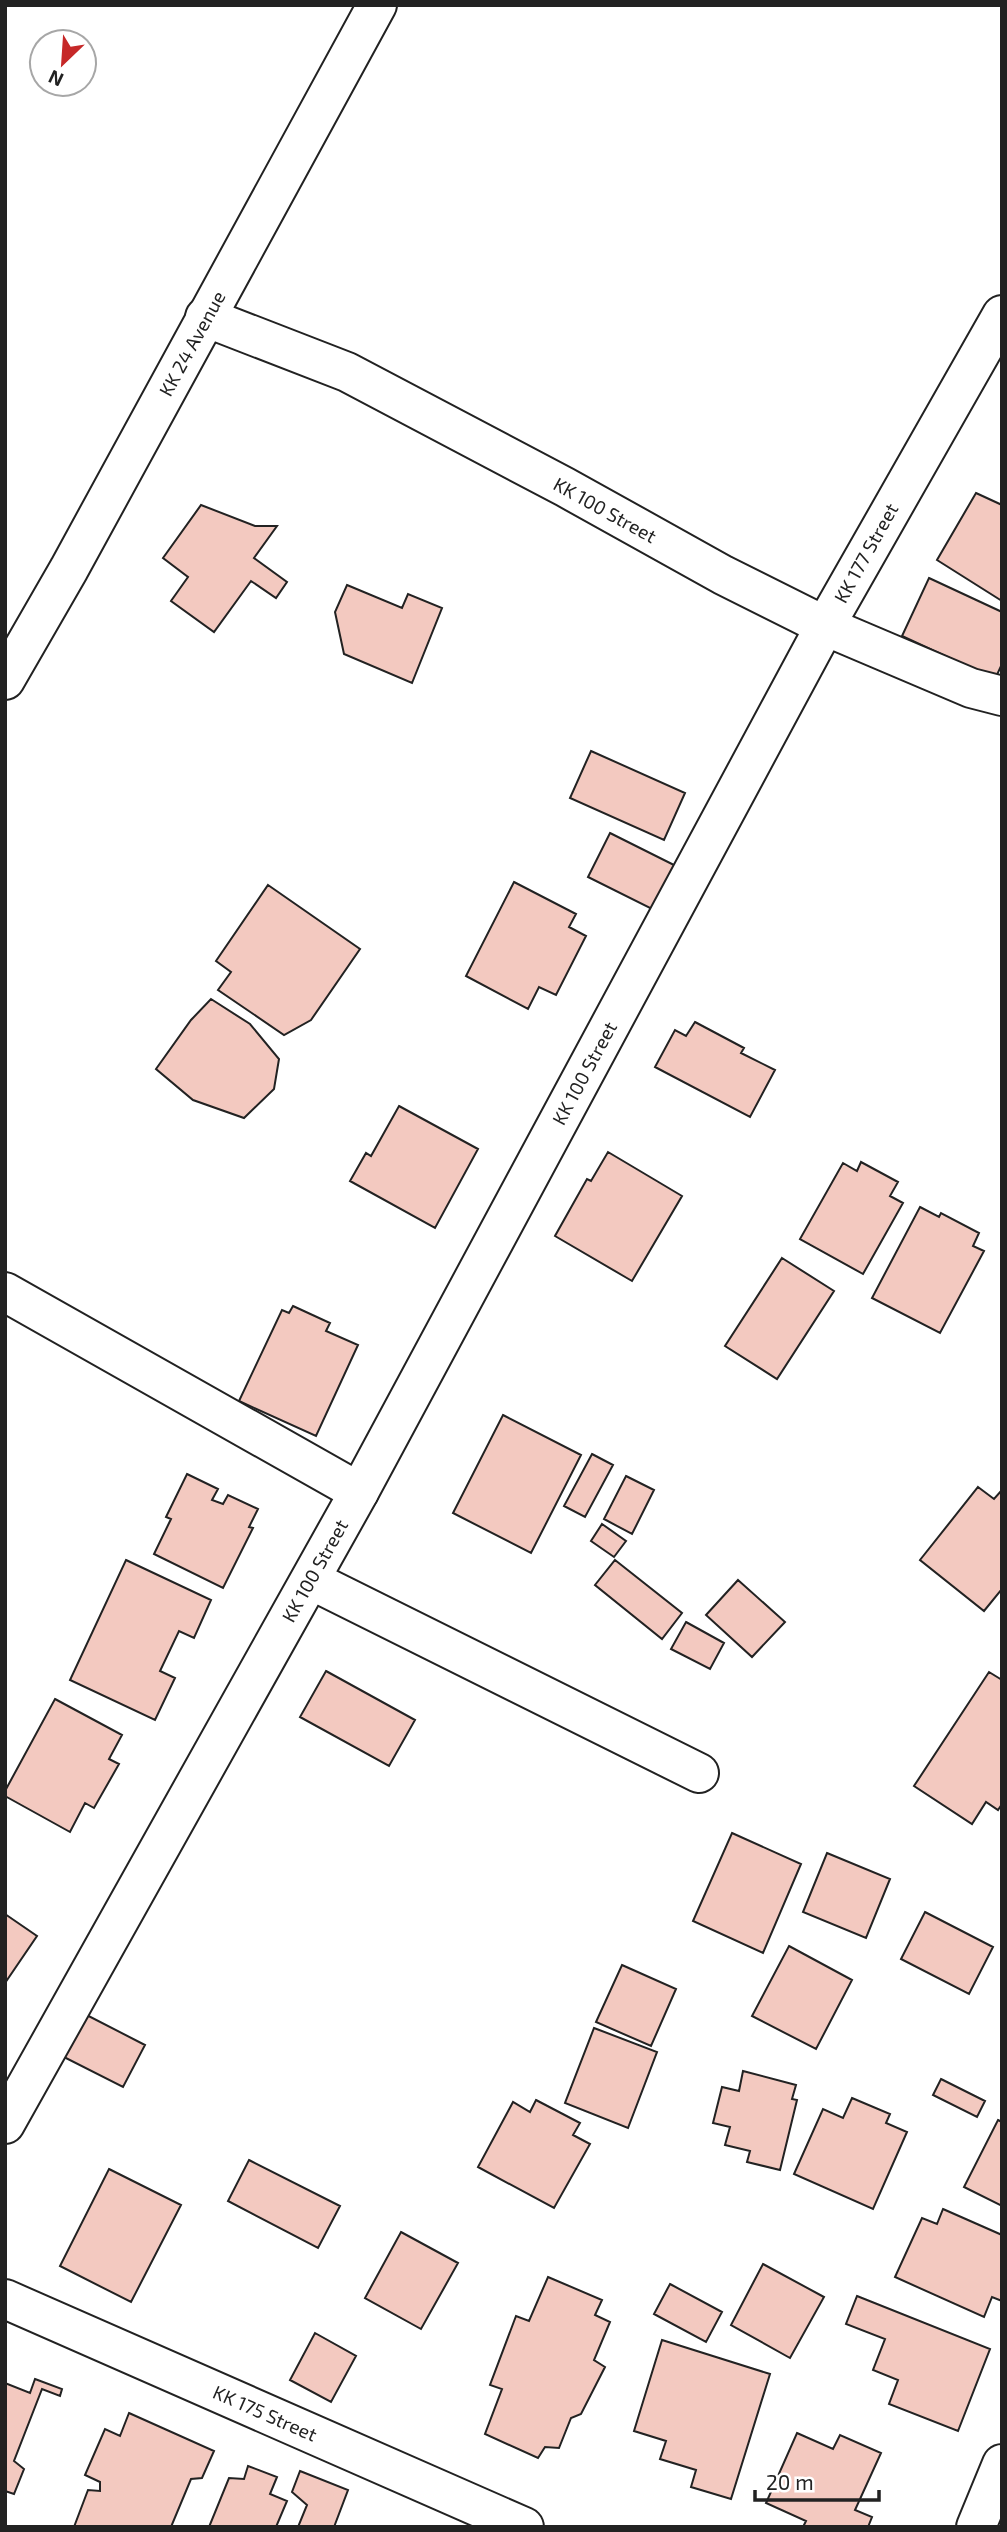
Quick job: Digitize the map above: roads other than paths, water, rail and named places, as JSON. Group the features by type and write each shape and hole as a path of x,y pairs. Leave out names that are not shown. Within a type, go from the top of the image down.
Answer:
{"street":[{"name":"KK 24 Avenue","path":"5,680 69,569 377,5"},
{"name":"KK 177 Street","path":"1002,315 825,626 971,688 1002,696"},
{"name":"KK 100 Street","path":"5,2124 311,1580 825,626 723,575 565,487 347,372 205,317"},
{"path":"5,1292 359,1492"},
{"path":"311,1580 699,1773"},
{"name":"KK 175 Street","path":"5,2299 524,2527"},
{"path":"976,2527 1002,2464"}]}
